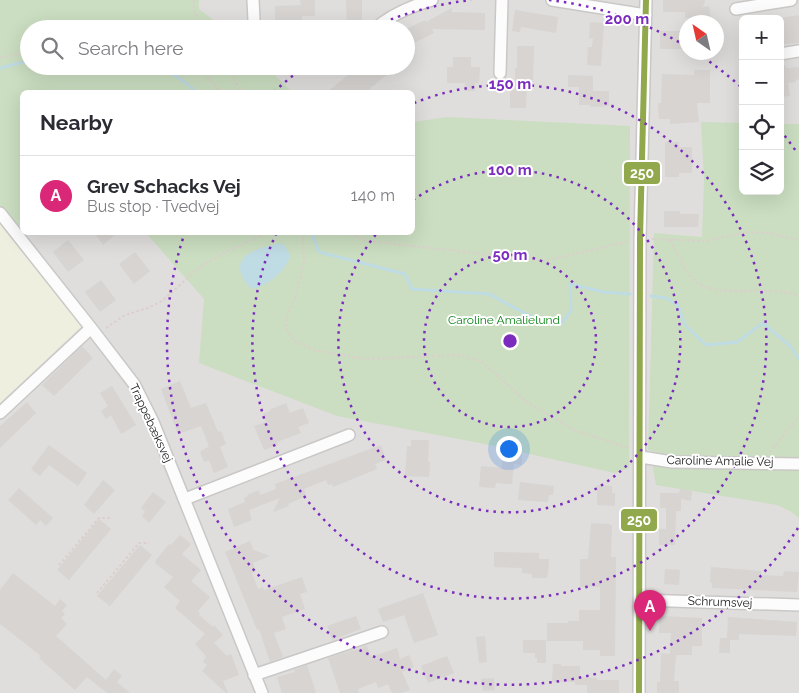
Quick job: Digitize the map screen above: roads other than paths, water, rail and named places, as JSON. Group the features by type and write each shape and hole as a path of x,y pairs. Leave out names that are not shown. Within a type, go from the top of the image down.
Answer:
{"street":[{"path":"253,0 254,20"},
{"path":"384,20 418,4 432,0"},
{"path":"500,74 502,0"},
{"path":"552,0 646,15"},
{"path":"639,693 640,238 646,0"},
{"path":"736,9 791,0"},
{"path":"784,53 799,51"},
{"name":"Trappebæksvej","path":"0,213 134,384 153,422 185,499 262,693"},
{"path":"0,413 94,331"},
{"path":"185,499 349,435"},
{"name":"Caroline Amalie Vej","path":"640,454 672,462 799,464"},
{"name":"Schrumsvej","path":"640,600 799,605"},
{"path":"254,675 382,632"}],"water":[{"path":"281,243 290,255 285,266 266,284 254,289 249,286 241,274 240,266 242,260 253,251"}],"waterway":[{"path":"0,68 20,63"},
{"path":"174,75 194,90"},
{"path":"314,235 319,252 405,274 412,289 489,294 530,316 561,324 571,311 570,284 604,292 630,294"},
{"path":"651,296 666,298 678,305 685,325 706,345 737,342 763,323 790,346 799,359"}],"place":[{"name":"Grev Schacks Vej","path":"650,631"}],"park label":[{"name":"Caroline Amalielund","path":"504,320"}]}
